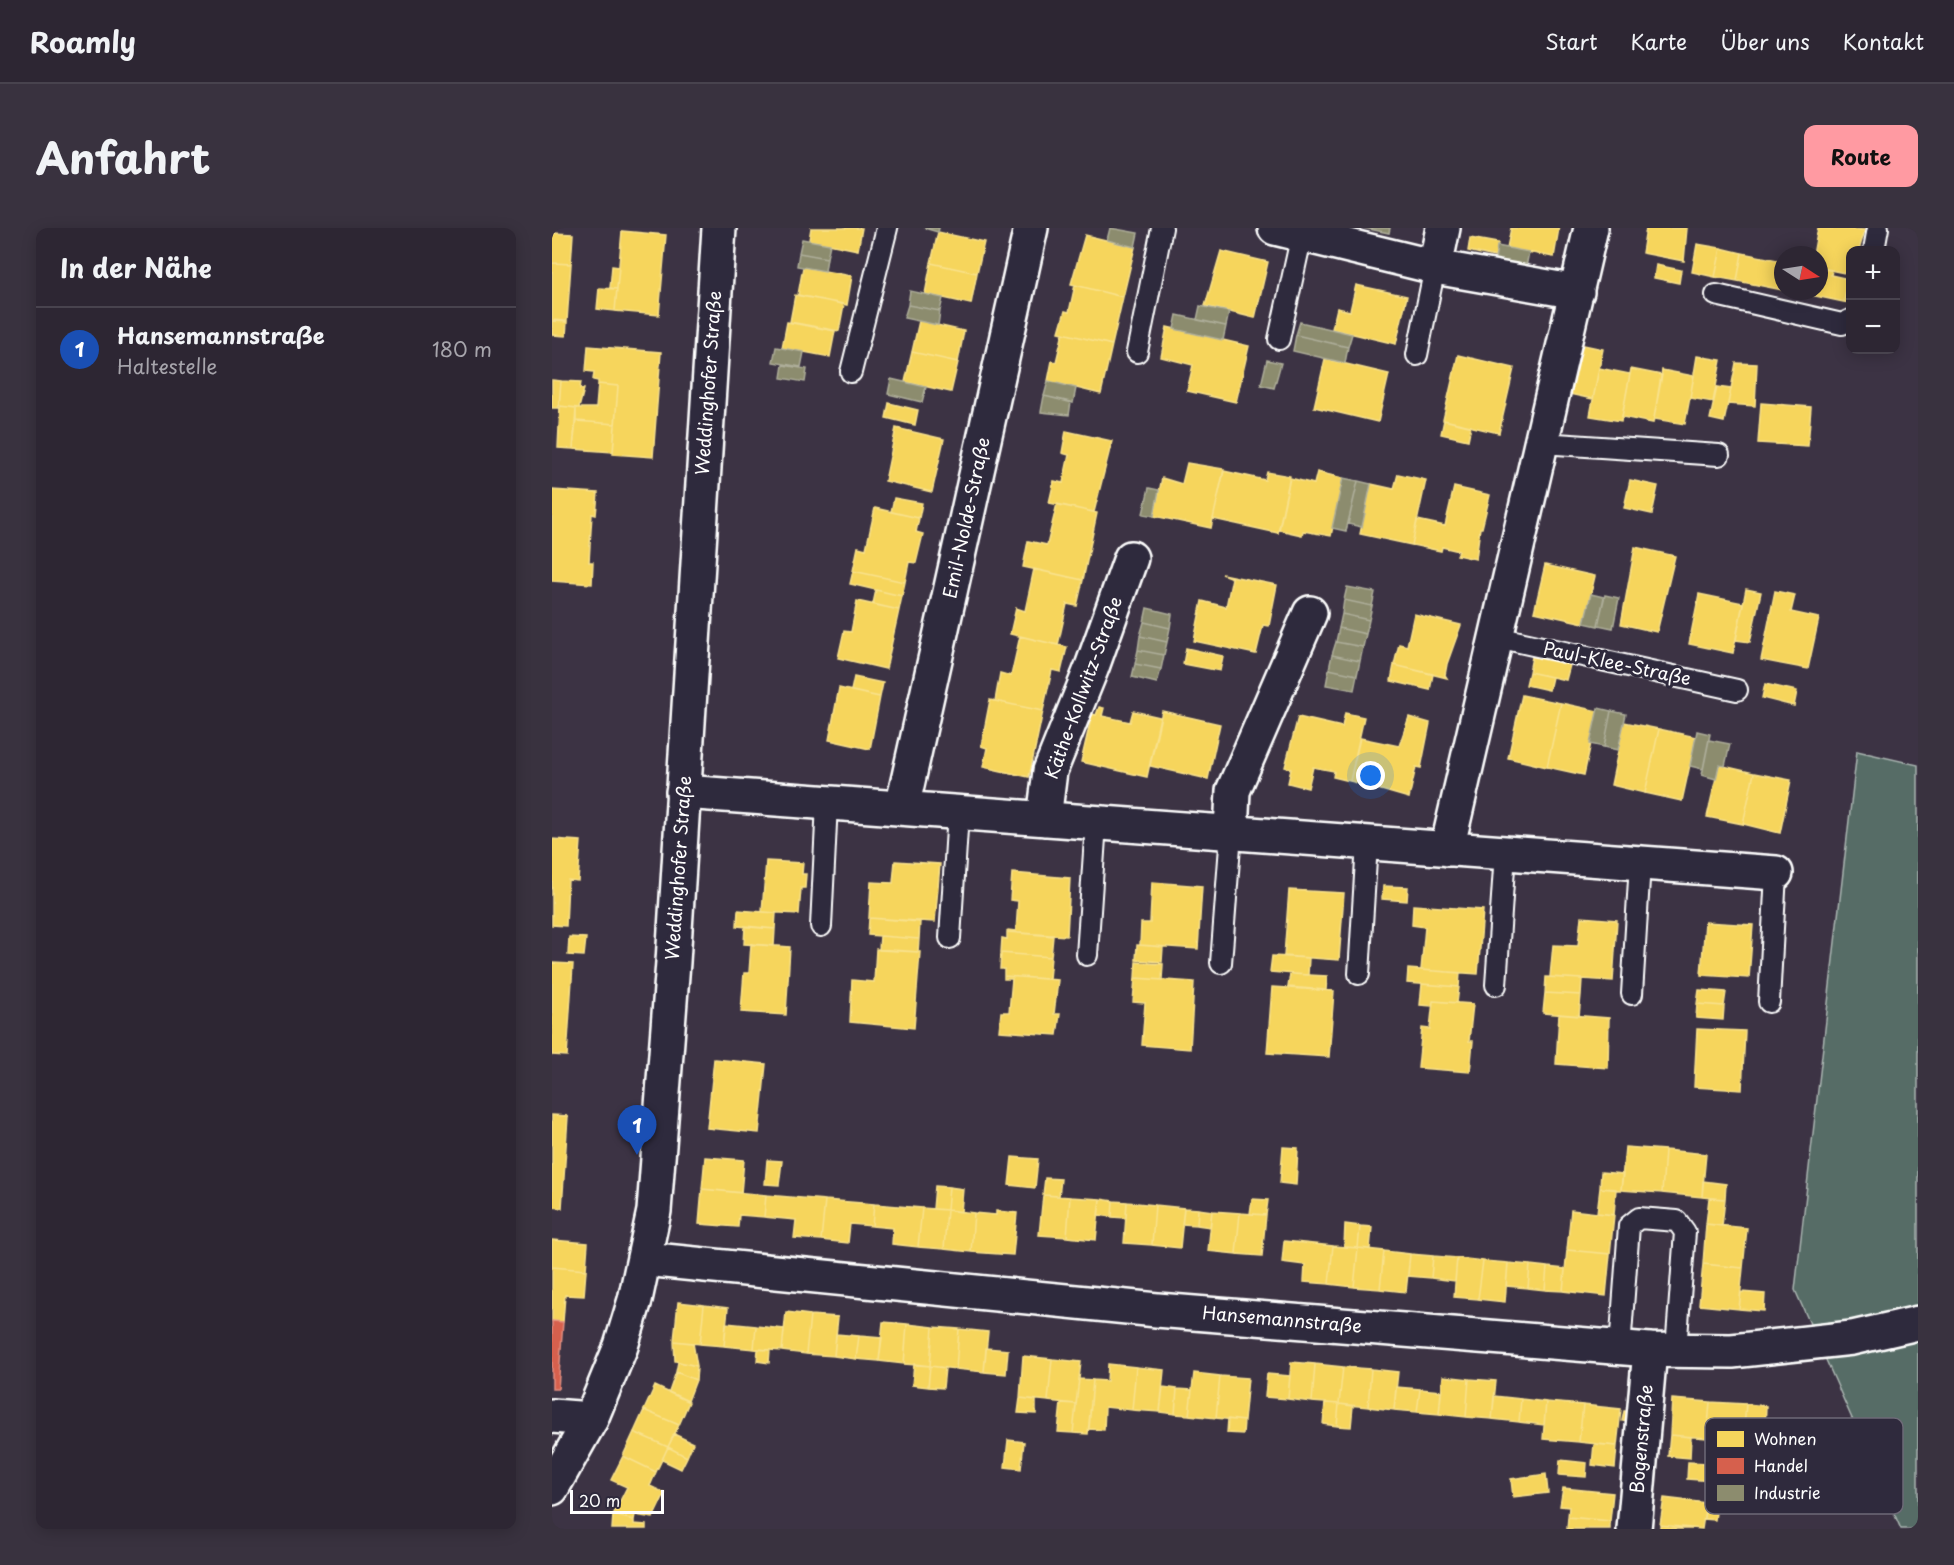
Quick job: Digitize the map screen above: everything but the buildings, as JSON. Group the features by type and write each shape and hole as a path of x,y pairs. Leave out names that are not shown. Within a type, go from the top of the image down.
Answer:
{"street":[{"name":"Weddinghofer Straße","path":"552,1488 591,1419 621,1346 645,1259 659,1159 719,228"},
{"name":"Emil-Nolde-Straße","path":"902,808 1031,228"},
{"path":"1435,267 1443,228"},
{"path":"1447,849 1591,228"},
{"path":"1293,230 1435,267 1577,292"},
{"name":"Käthe-Kollwitz-Straße","path":"1044,819 1050,771 1092,667 1131,558"},
{"path":"1231,833 1233,790 1310,613"},
{"path":"683,792 1776,873"},
{"name":"Hansemannstraße","path":"645,1259 1145,1309 1648,1349 1732,1351 1851,1338 1918,1323"},
{"name":"Bogenstraße","path":"1634,1529 1648,1349"},
{"path":"552,1416 591,1419"}],"lane":[{"path":"851,372 887,228"},
{"path":"1137,352 1161,228"},
{"path":"1875,246 1878,228"},
{"path":"1279,339 1293,230"},
{"path":"1417,355 1435,267"},
{"path":"1716,295 1842,324 1846,322"},
{"path":"1542,443 1719,455"},
{"name":"Paul-Klee-Straße","path":"1497,637 1737,690"},
{"path":"821,926 827,803"},
{"path":"950,938 958,813"},
{"path":"1087,955 1096,823"},
{"path":"1221,963 1231,833"},
{"path":"1359,974 1367,843"},
{"path":"1496,985 1505,853"},
{"path":"1632,994 1640,863"},
{"path":"1769,1002 1776,873"},
{"path":"1639,1218 1677,1221 1685,1232 1648,1349 1629,1226 1639,1218"}],"green space":[{"path":"1857,751 1918,765 1918,1529 1901,1529 1894,1514 1903,1514 1903,1418 1852,1418 1795,1290"}],"place":[{"name":"Hansemannstraße","path":"637,1155"}]}
